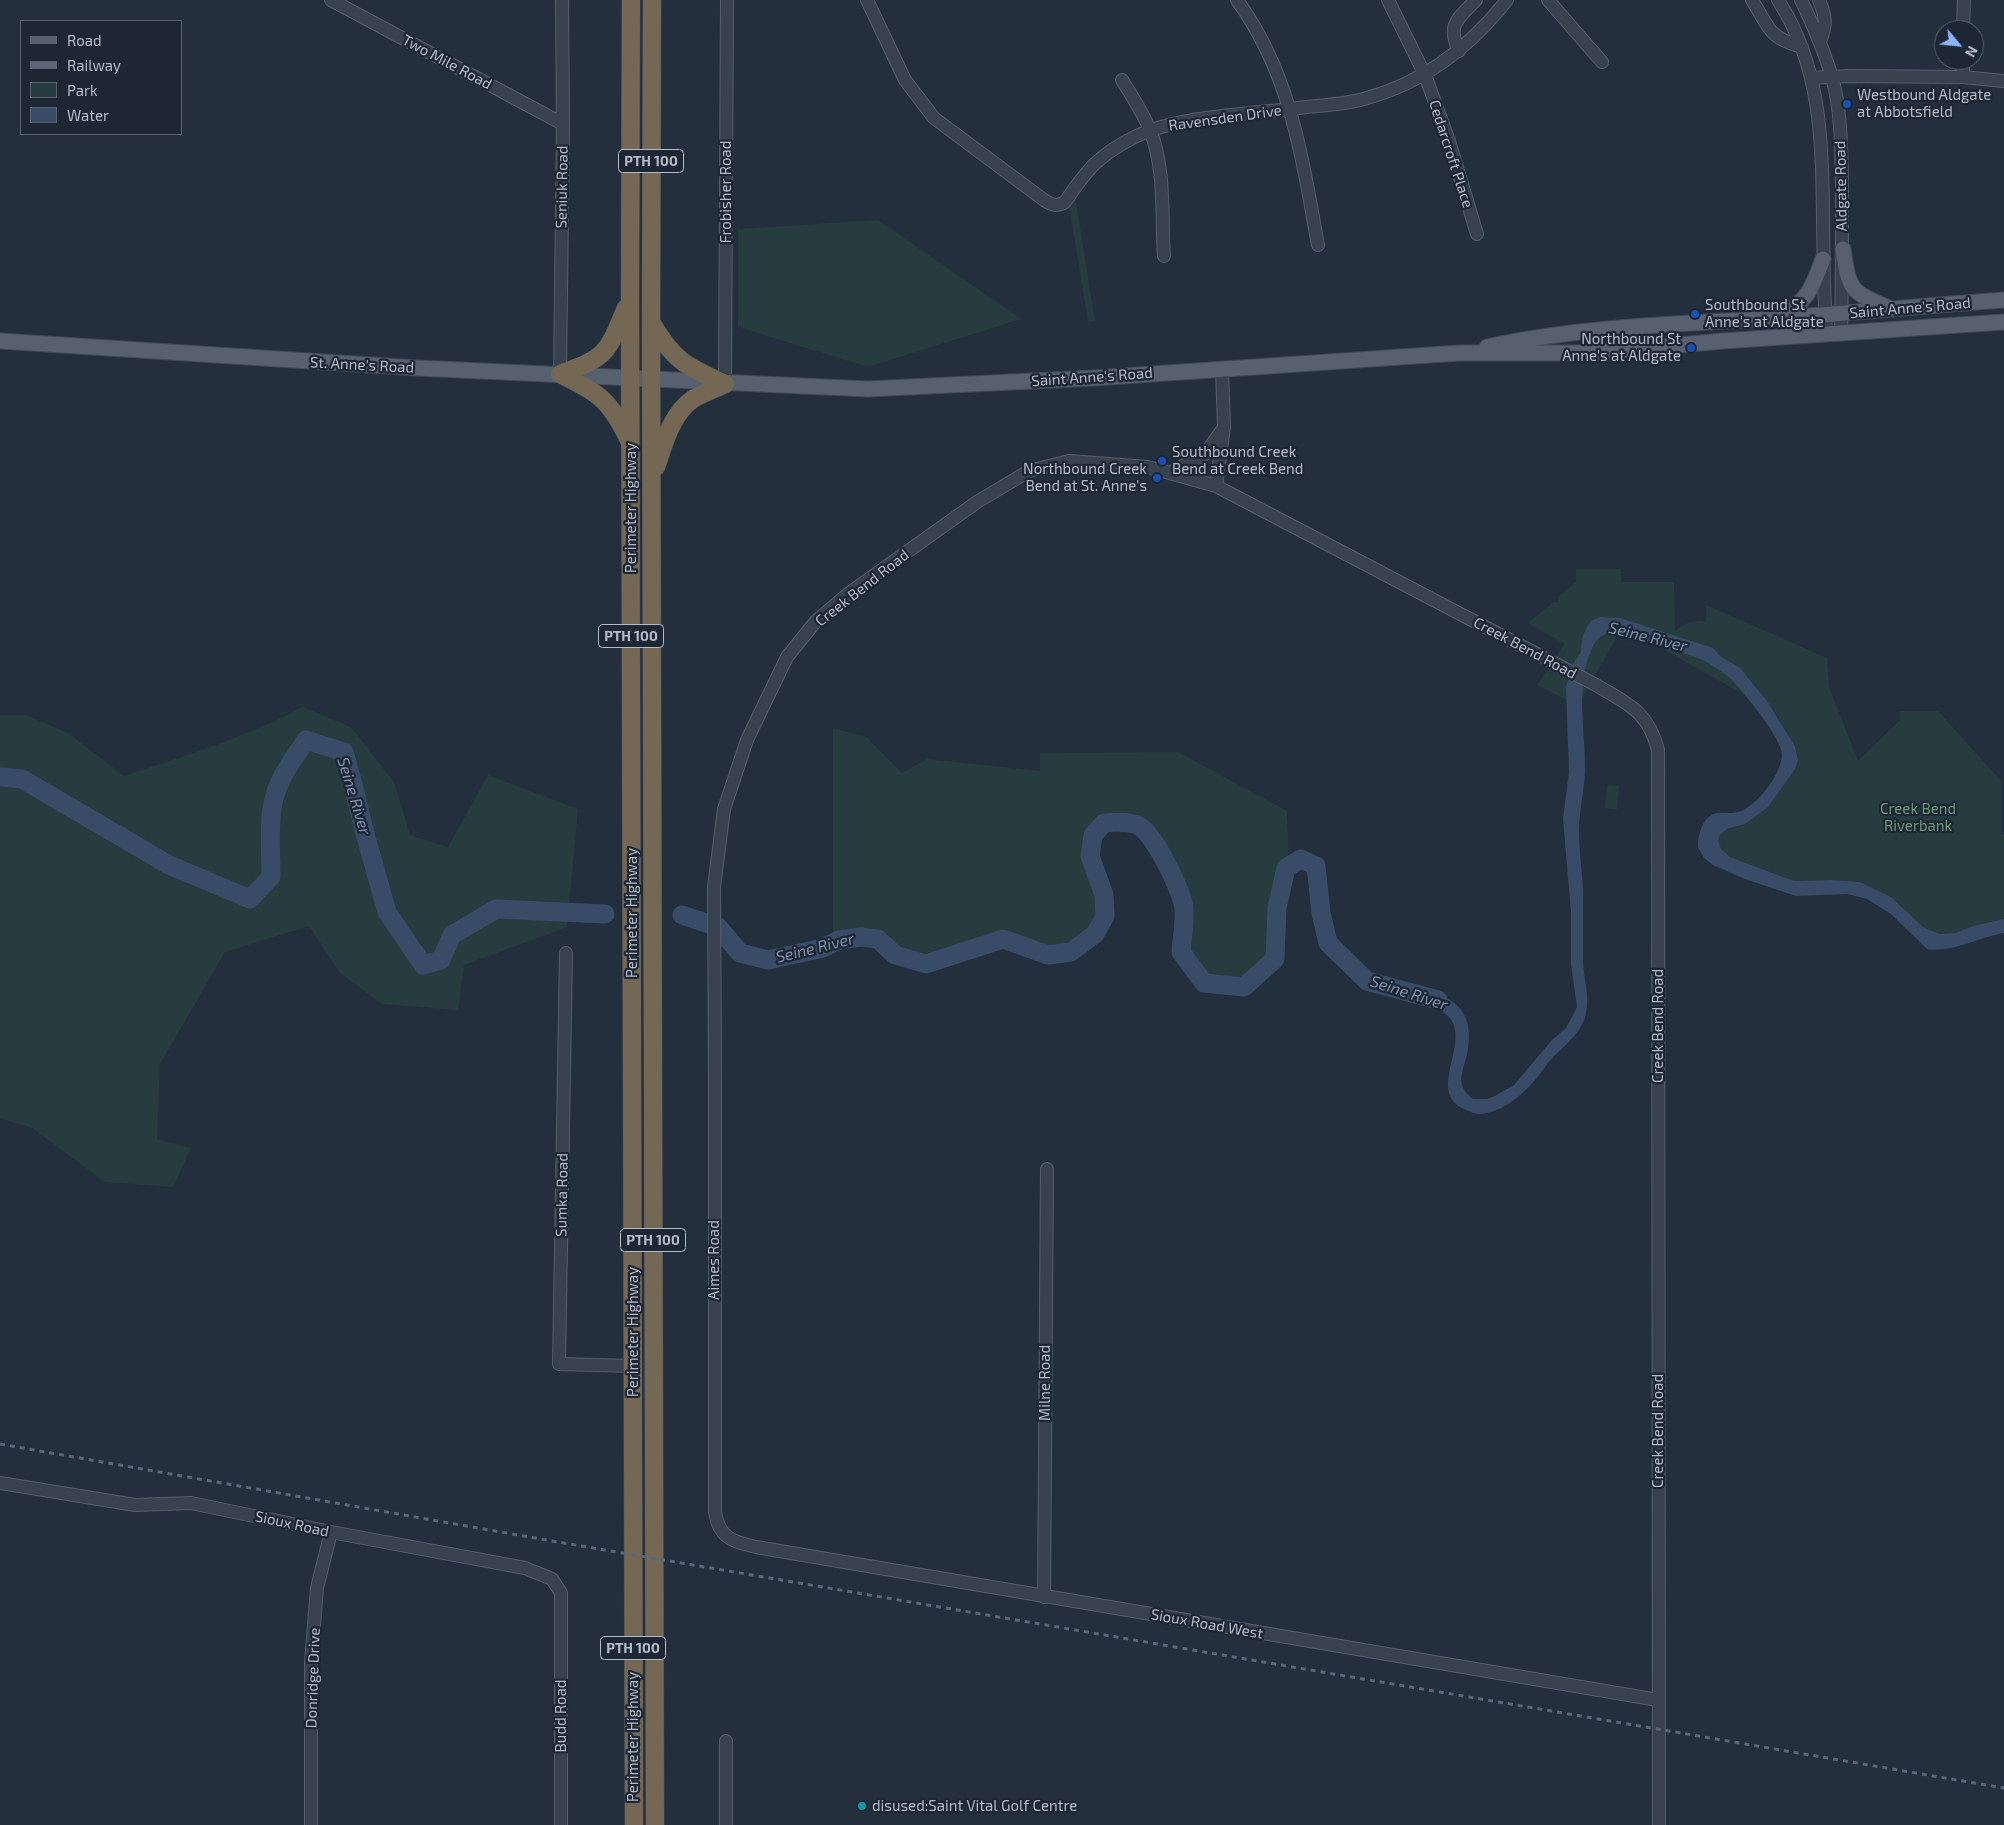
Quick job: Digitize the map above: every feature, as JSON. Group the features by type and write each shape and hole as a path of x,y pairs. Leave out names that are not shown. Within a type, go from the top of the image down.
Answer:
{"highway":[{"name":"Perimeter Highway","path":"631,0 630,444 634,1825"},
{"name":"Perimeter Highway","path":"652,0 651,379 655,1825"},
{"path":"560,374 586,365 599,357 608,348 616,335 630,298"},
{"path":"651,321 666,347 678,358 697,371 725,384"},
{"path":"560,374 594,392 607,403 620,422 630,444"},
{"path":"652,480 667,435 682,410 694,398 725,384"}],"main road":[{"path":"1842,249 1846,275 1858,294 1893,310"},
{"path":"1780,318 1807,296 1823,259"},
{"name":"Saint Anne's Road","path":"1458,353 1516,340 1601,329 1841,314 2004,300"},
{"name":"Saint Anne's Road","path":"725,384 888,389 1458,353 1590,353 1699,342 2004,322"},
{"name":"St. Anne's Road","path":"0,342 417,368 725,384"}],"street":[{"name":"Two Mile Road","path":"331,0 563,124"},
{"name":"Seniuk Road","path":"560,374 563,124 562,0"},
{"name":"Frobisher Road","path":"725,384 727,0"},
{"name":"Ravensden Drive","path":"867,0 905,80 934,118 1052,205 1060,206 1096,163 1112,150 1159,127 1190,120 1365,99 1408,83 1425,75 1459,51 1483,29 1507,0"},
{"path":"1237,0 1272,57 1290,109 1297,131 1318,246"},
{"name":"Cedarcroft Place","path":"1388,0 1425,75 1449,140 1477,234"},
{"path":"1459,51 1453,35 1454,26 1459,16 1476,0"},
{"path":"1548,0 1602,62"},
{"path":"1752,0 1776,37 1784,42 1802,47"},
{"name":"Aldgate Road","path":"1778,0 1802,47 1819,114 1822,150 1825,315 1834,334"},
{"name":"Aldgate Road","path":"1801,0 1820,41 1832,76 1840,123 1841,314 1834,334"},
{"path":"1819,0 1826,19 1826,25 1820,41"},
{"path":"1964,0 1964,20"},
{"path":"1963,70 1963,77"},
{"path":"1811,78 1832,76 1963,77 2004,81"},
{"path":"1122,80 1150,131 1160,168 1163,195 1162,228 1164,256"},
{"path":"1216,486 1224,427 1222,369"},
{"path":"1170,473 1205,454 1224,427"},
{"name":"Creek Bend Road","path":"714,948 714,887 724,809 747,740 787,657 816,622 848,594 977,502 1029,471 1069,461 1148,467 1216,486 1558,664 1632,707 1646,720 1654,735 1658,750 1658,1700 1660,1825"},
{"name":"Aimes Road","path":"714,948 715,1512 716,1523 726,1537 756,1547"},
{"name":"Sumka Road","path":"566,953 559,1364 633,1366"},
{"name":"Milne Road","path":"1044,1597 1046,1168"},
{"name":"Sioux Road","path":"0,1483 135,1505 190,1503 331,1532 525,1568 552,1579 561,1594 562,1607"},
{"name":"Donridge Drive","path":"311,1825 311,1654 316,1588 331,1532"},
{"name":"Sioux Road West","path":"756,1547 1658,1700"},
{"name":"Budd Road","path":"561,1825 562,1607"},
{"path":"726,1741 726,1825"}],"green space":[{"path":"1074,190 1095,321 1088,322 1068,198"},
{"path":"878,220 1021,319 868,367 738,327 738,229"},
{"name":"Creek Bend Riverbank","path":"1576,569 1621,569 1621,582 1674,582 1675,632 1689,623 1706,622 1706,605 1827,658 1829,687 1858,761 1900,720 1900,711 1938,711 2001,781 2001,834 2004,835 2004,919 1973,926 1955,933 1940,934 1923,927 1891,897 1860,882 1833,880 1794,881 1730,857 1721,849 1718,840 1720,836 1723,832 1747,822 1754,816 1795,769 1798,760 1795,746 1775,712 1663,649 1672,636 1628,621 1600,617 1622,627 1578,706 1537,685 1565,644 1528,623 1552,603 1558,602 1558,597 1576,582"},
{"path":"303,707 351,727 394,782 410,835 448,847 488,775 578,809 567,927 464,965 458,1010 382,1004 340,973 309,926 225,952 160,1064 157,1139 191,1148 173,1187 105,1182 32,1128 0,1118 0,715 26,715 68,733 124,776 237,737"},
{"path":"833,728 866,737 902,773 927,759 1040,771 1040,753 1178,752 1287,811 1288,858 1280,879 1278,892 1281,937 1277,956 1265,970 1231,986 1211,988 1198,982 1189,970 1185,955 1185,923 1178,893 1153,842 1140,829 1126,823 1110,824 1094,831 1091,850 1092,858 1106,904 1106,911 1101,924 1094,934 1070,952 1059,956 1048,955 1017,945 1006,943 992,944 932,963 916,961 906,956 886,937 873,931 853,932 833,940"},
{"path":"1607,785 1619,786 1617,809 1605,808"}],"water":[{"path":"1600,617 1620,618 1713,648 1720,656 1740,668 1767,701 1795,746 1798,760 1795,769 1768,807 1745,824 1727,829 1720,835 1718,840 1721,849 1730,857 1794,881 1832,880 1860,882 1891,897 1923,927 1940,934 1955,933 1973,926 2004,919 2004,933 1956,947 1937,950 1927,949 1891,914 1867,899 1847,894 1796,896 1745,879 1713,865 1704,858 1698,847 1700,832 1704,822 1717,813 1735,813 1745,809 1767,789 1781,762 1782,755 1776,738 1762,716 1730,678 1710,664 1694,656 1665,648 1631,635 1623,633 1606,634 1593,646 1587,661 1582,692 1585,772 1579,846 1583,890 1583,966 1587,995 1585,1017 1573,1038 1550,1061 1533,1083 1510,1103 1492,1112 1482,1114 1462,1108 1451,1097 1448,1083 1456,1035 1452,1020 1439,1009 1413,1003 1413,988 1440,995 1450,1000 1464,1015 1468,1026 1469,1039 1461,1078 1463,1089 1473,1099 1487,1099 1514,1085 1552,1040 1566,1028 1577,1007 1571,964 1571,912 1563,819 1569,772 1566,687 1572,666 1581,652 1582,638 1587,627 1591,621"}],"waterway":[{"name":"Seine River","path":"0,777 22,779 169,865 250,899 271,877 270,827 276,791 283,775 306,740 344,752 387,912 423,965 441,960 452,935 496,909 605,914"},
{"name":"Seine River","path":"682,915 718,927 740,953 768,960 823,948 839,940 861,937 878,939 895,955 926,964 1003,939 1048,955 1071,952 1095,934 1105,916 1104,895 1090,856 1093,835 1104,823 1135,824 1145,831 1160,851 1179,890 1184,909 1181,952 1204,983 1244,987 1275,959 1277,908 1286,868 1301,859 1316,866 1321,913 1328,943 1367,981 1438,1000"}],"railway":[{"path":"0,1444 552,1541 2004,1788"}],"place":[{"name":"Westbound Aldgate at Abbotsfield","path":"1847,104"},
{"name":"Southbound St Anne's at Aldgate","path":"1695,314"},
{"name":"Northbound St Anne's at Aldgate","path":"1691,348"},
{"name":"Southbound Creek Bend at Creek Bend","path":"1162,461"},
{"name":"Northbound Creek Bend at St. Anne's","path":"1157,478"},
{"name":"disused:Saint Vital Golf Centre","path":"862,1806"}]}
